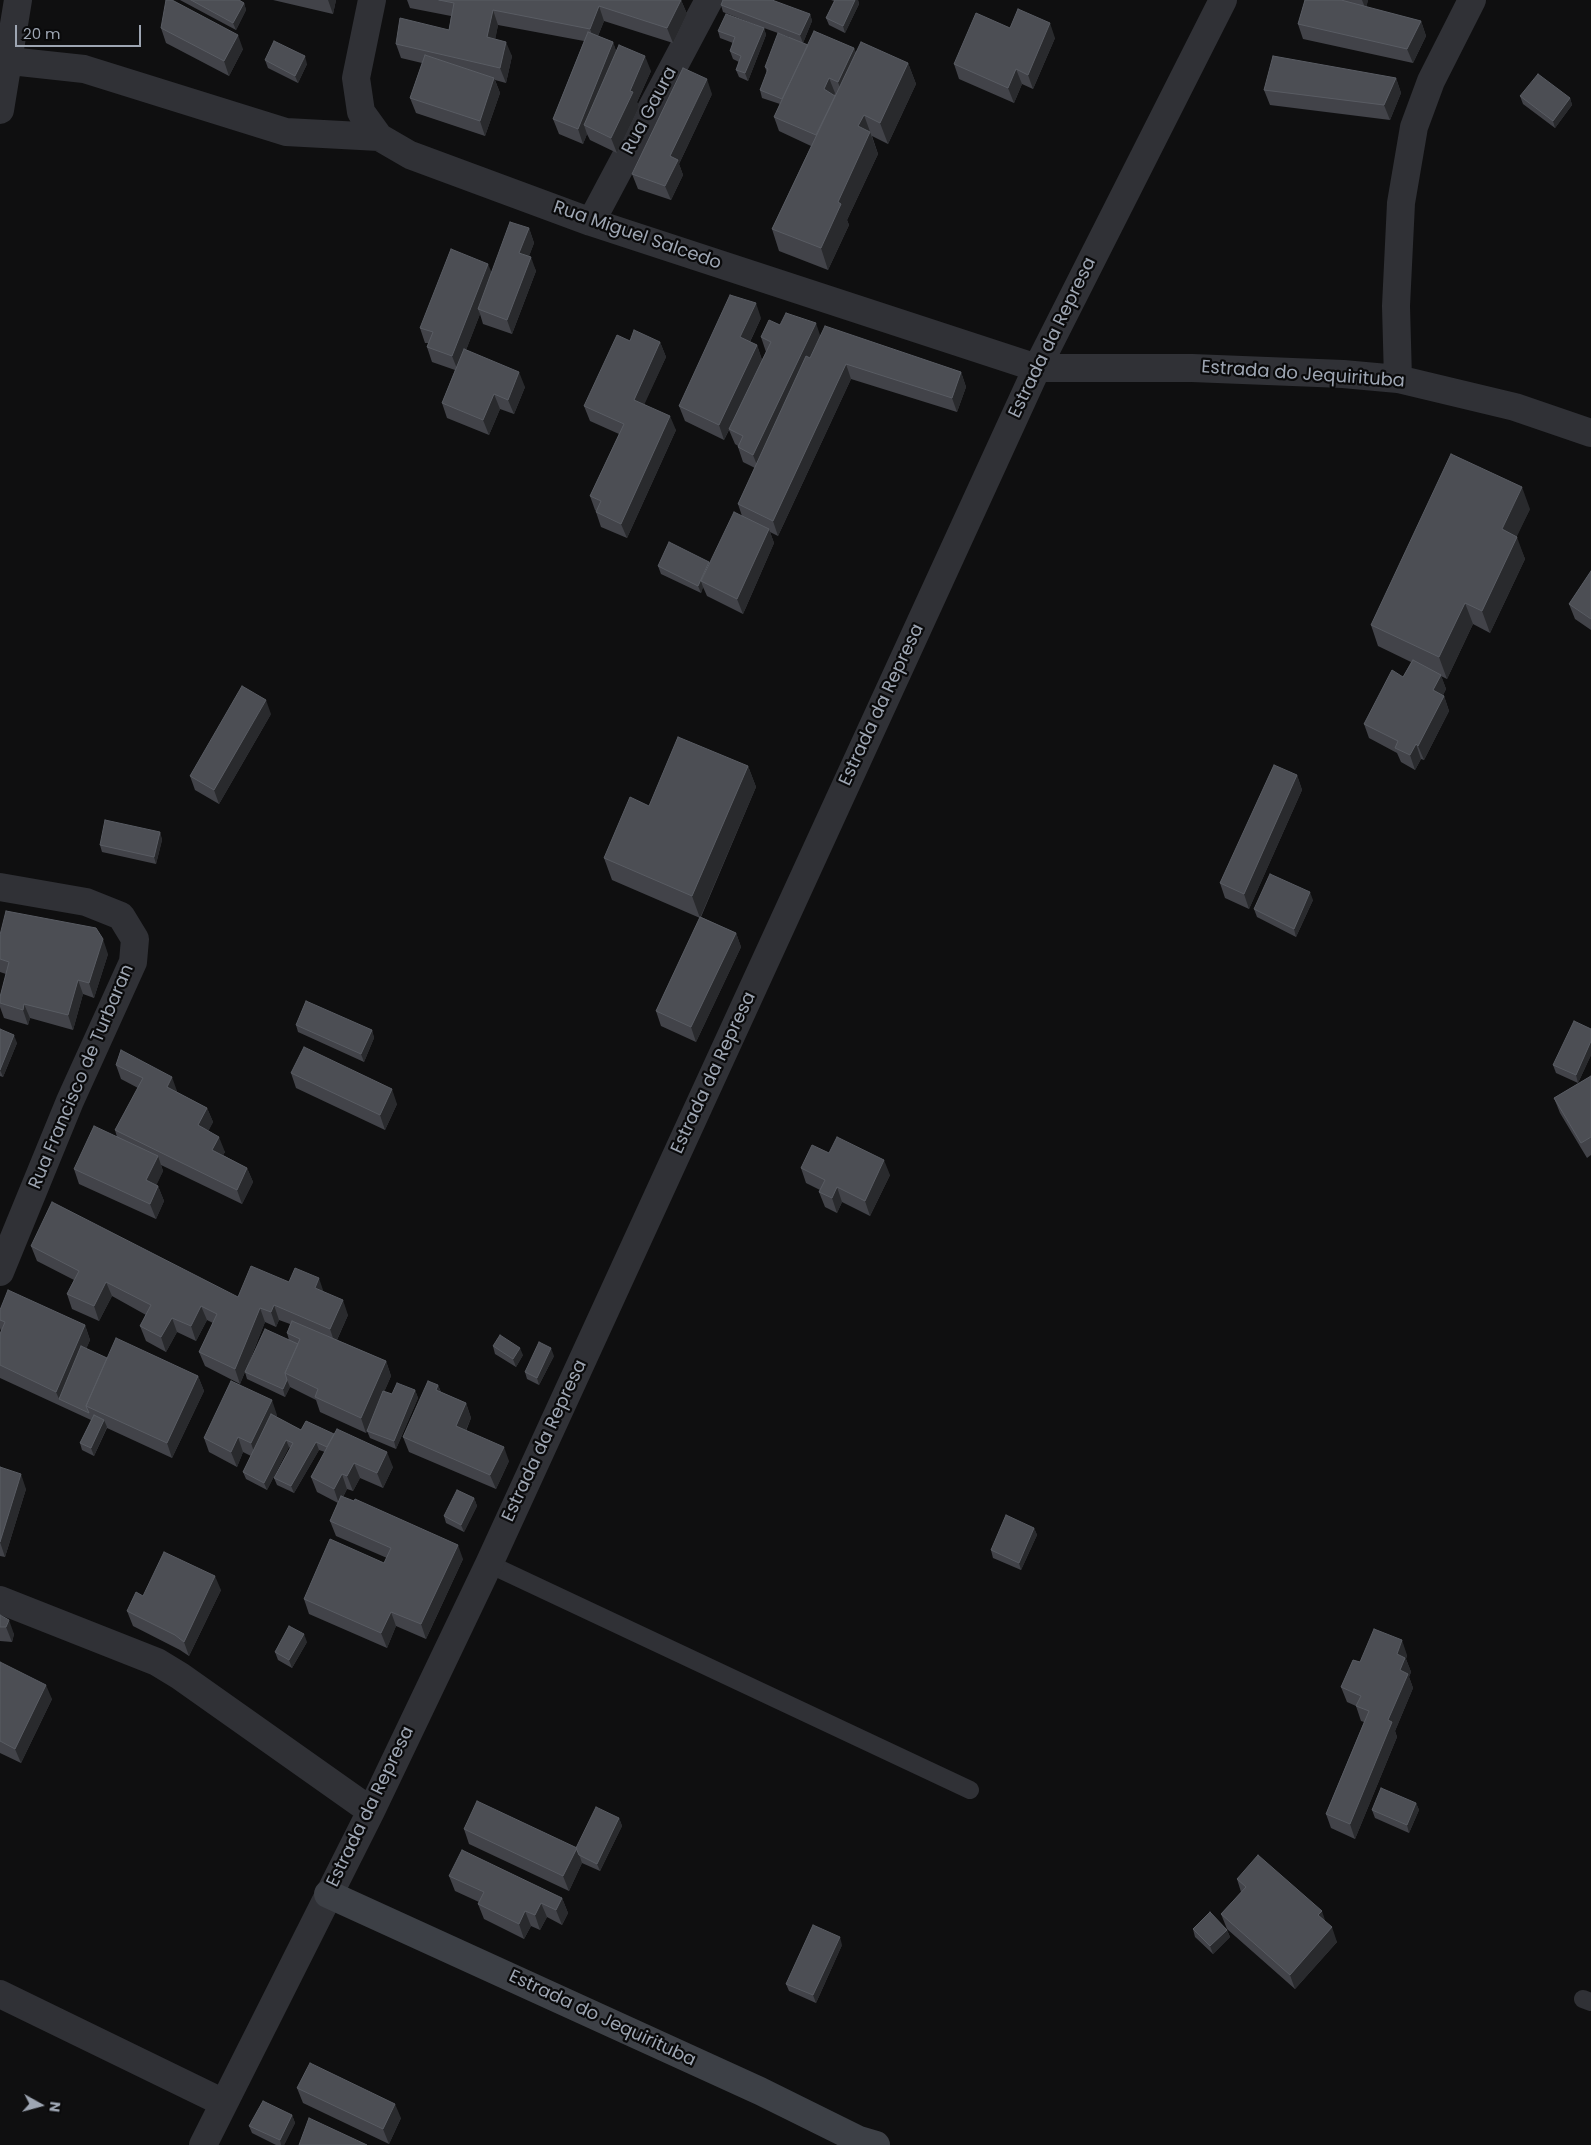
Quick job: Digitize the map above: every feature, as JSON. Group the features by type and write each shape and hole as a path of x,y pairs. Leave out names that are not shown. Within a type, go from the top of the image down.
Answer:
{"street":[{"path":"0,110 4,60 18,0"},
{"name":"Rua Miguel Salcedo","path":"372,0 356,78 361,112 379,137 410,155 591,222 1037,368"},
{"name":"Rua Gaura","path":"591,222 709,0"},
{"name":"Estrada da Represa","path":"203,2145 371,1811 489,1564 1037,368 1223,0"},
{"path":"1398,379 1396,306 1401,203 1414,127 1431,80 1472,0"},
{"path":"4,60 84,69 286,132 379,137"},
{"name":"Estrada do Jequirituba","path":"1037,368 1192,368 1343,374 1398,379 1515,407 1591,433"},
{"name":"Rua Francisco de Turbaran","path":"0,887 86,902 121,916 135,938 133,962 70,1101 0,1272"},
{"path":"0,1600 157,1662 180,1676 371,1811"},
{"name":"Estrada do Jequirituba","path":"328,1894 760,2091 859,2140 876,2145"},
{"path":"0,1994 224,2102"}],"lane":[{"path":"489,1564 970,1790"}],"building":[{"path":"166,0 172,0 238,35 224,61 161,28"},
{"path":"191,0 239,0 244,3 233,23"},
{"path":"439,0 681,0 667,28 599,6 590,29 493,10 487,37 506,42 500,68 396,44 400,18 449,30 454,3"},
{"path":"723,0 772,0 810,14 800,35 721,5"},
{"path":"835,0 855,0 843,26 826,18"},
{"path":"1305,0 1341,0 1421,21 1407,49 1298,24"},
{"path":"1018,9 1050,23 1028,75 1016,69 1008,88 954,64 976,13 1010,28"},
{"path":"726,14 764,28 745,73 736,70 741,56 730,51 735,37 718,31"},
{"path":"814,31 854,48 838,82 829,78 824,89 835,96 816,135 774,117"},
{"path":"588,32 613,42 578,129 553,119"},
{"path":"778,33 808,45 782,99 760,90 768,69 765,67"},
{"path":"274,41 305,56 295,76 265,60"},
{"path":"861,42 908,63 880,123 864,115 858,126 870,132 838,202 841,204 821,248 772,229"},
{"path":"619,45 645,56 630,91 633,92 611,138 584,125"},
{"path":"425,55 494,78 480,121 410,98"},
{"path":"1273,56 1396,78 1384,105 1264,90"},
{"path":"683,68 707,79 670,156 678,160 665,186 632,174"},
{"path":"1538,74 1570,98 1553,121 1520,96"},
{"path":"510,222 529,228 519,253 531,257 507,320 478,309"},
{"path":"451,249 488,264 452,356 427,347 433,332 420,328"},
{"path":"730,295 756,303 740,337 757,345 719,425 679,406"},
{"path":"786,313 816,323 753,455 738,447 743,436 729,429 771,342 761,337 769,320 780,325"},
{"path":"825,326 961,372 952,398 846,364 773,521 738,504 806,356 810,358"},
{"path":"634,330 660,342 634,400 670,416 621,524 596,512 601,501 590,496 624,424 584,406 617,335 630,341"},
{"path":"464,349 519,372 508,400 494,394 483,420 442,403"},
{"path":"1451,454 1522,487 1502,529 1517,537 1482,611 1465,603 1439,657 1371,625"},
{"path":"734,512 769,529 737,599 701,581"},
{"path":"669,542 709,562 698,586 658,566"},
{"path":"1591,571 1591,619 1569,604"},
{"path":"1413,660 1441,675 1433,690 1444,696 1418,746 1416,744 1410,755 1395,748 1398,741 1364,724 1392,670 1403,677"},
{"path":"242,686 266,700 214,790 190,776"},
{"path":"678,737 748,766 692,896 604,858 630,797 649,806"},
{"path":"1274,765 1297,775 1244,894 1220,883"},
{"path":"105,820 160,832 154,857 100,845"},
{"path":"1270,874 1310,892 1294,929 1254,909"},
{"path":"6,911 96,928 103,939 89,983 78,980 68,1015 24,1004 23,1010 0,1003 9,962 0,959 0,935"},
{"path":"700,917 736,933 691,1027 656,1011"},
{"path":"306,1001 372,1030 361,1054 296,1025"},
{"path":"1574,1021 1591,1029 1591,1041 1576,1075 1553,1065"},
{"path":"0,1029 14,1035 0,1070"},
{"path":"304,1047 392,1089 380,1115 291,1073"},
{"path":"121,1050 172,1077 167,1087 207,1108 198,1125 219,1137 212,1150 247,1168 237,1190 115,1130 143,1078 116,1065"},
{"path":"1591,1076 1591,1137 1581,1143 1554,1098"},
{"path":"94,1126 158,1156 146,1180 158,1186 150,1204 74,1169"},
{"path":"837,1137 884,1160 865,1201 837,1187 832,1198 819,1192 825,1180 801,1168 812,1145 829,1153"},
{"path":"52,1202 238,1297 251,1266 289,1282 295,1268 319,1278 315,1288 343,1300 330,1329 274,1305 271,1312 260,1308 235,1369 199,1352 217,1314 201,1306 191,1326 172,1318 161,1337 140,1326 151,1305 106,1282 94,1306 67,1294 79,1271 31,1246"},
{"path":"8,1290 85,1325 56,1392 0,1365 0,1334 5,1322 0,1320 0,1310"},
{"path":"292,1321 386,1361 361,1418 315,1397 318,1389 285,1373 300,1339 287,1333"},
{"path":"265,1329 298,1344 285,1373 287,1380 283,1389 245,1372"},
{"path":"500,1335 520,1348 513,1359 493,1346"},
{"path":"116,1338 198,1376 167,1443 86,1406"},
{"path":"539,1342 551,1348 537,1378 525,1372"},
{"path":"81,1346 107,1358 86,1406 89,1413 59,1399"},
{"path":"231,1381 272,1400 251,1443 238,1437 231,1452 204,1438"},
{"path":"428,1381 438,1385 436,1390 466,1403 456,1426 504,1447 490,1475 403,1437"},
{"path":"397,1383 415,1390 394,1441 367,1431 383,1391 392,1394"},
{"path":"271,1414 301,1430 306,1421 334,1434 327,1447 316,1442 291,1486 274,1478 293,1443 286,1440 264,1483 243,1472"},
{"path":"94,1415 104,1420 91,1448 80,1443"},
{"path":"337,1429 387,1452 377,1473 354,1463 347,1476 342,1474 334,1489 311,1477"},
{"path":"0,1467 21,1474 0,1542"},
{"path":"457,1490 474,1498 461,1525 444,1516"},
{"path":"341,1496 354,1501 355,1499 458,1545 421,1624 391,1612 381,1633 304,1599 330,1539 384,1563 391,1548 330,1521"},
{"path":"1006,1515 1034,1528 1019,1563 991,1550"},
{"path":"164,1552 215,1576 184,1642 175,1635 127,1611 136,1592 143,1596"},
{"path":"0,1615 9,1620 6,1627 0,1627"},
{"path":"289,1626 304,1634 289,1660 275,1652"},
{"path":"1374,1629 1402,1640 1397,1654 1405,1658 1400,1670 1408,1674 1388,1720 1392,1722 1350,1824 1326,1814 1369,1711 1356,1706 1361,1696 1341,1687 1353,1660 1360,1662"},
{"path":"0,1662 46,1685 15,1749 0,1741"},
{"path":"1381,1788 1416,1803 1407,1825 1372,1810"},
{"path":"477,1801 577,1848 563,1876 464,1829"},
{"path":"596,1807 619,1818 597,1864 579,1855 576,1848"},
{"path":"462,1850 562,1898 556,1910 541,1903 535,1915 525,1911 519,1924 478,1904 484,1892 449,1876"},
{"path":"1258,1855 1322,1911 1318,1915 1332,1927 1290,1975 1221,1914 1246,1887 1237,1879"},
{"path":"1210,1912 1227,1930 1210,1946 1193,1929"},
{"path":"813,1925 840,1937 813,1995 786,1984"},
{"path":"310,2063 395,2104 383,2129 297,2088"},
{"path":"263,2101 292,2115 280,2140 249,2126"},
{"path":"309,2118 367,2145 299,2145"}]}
